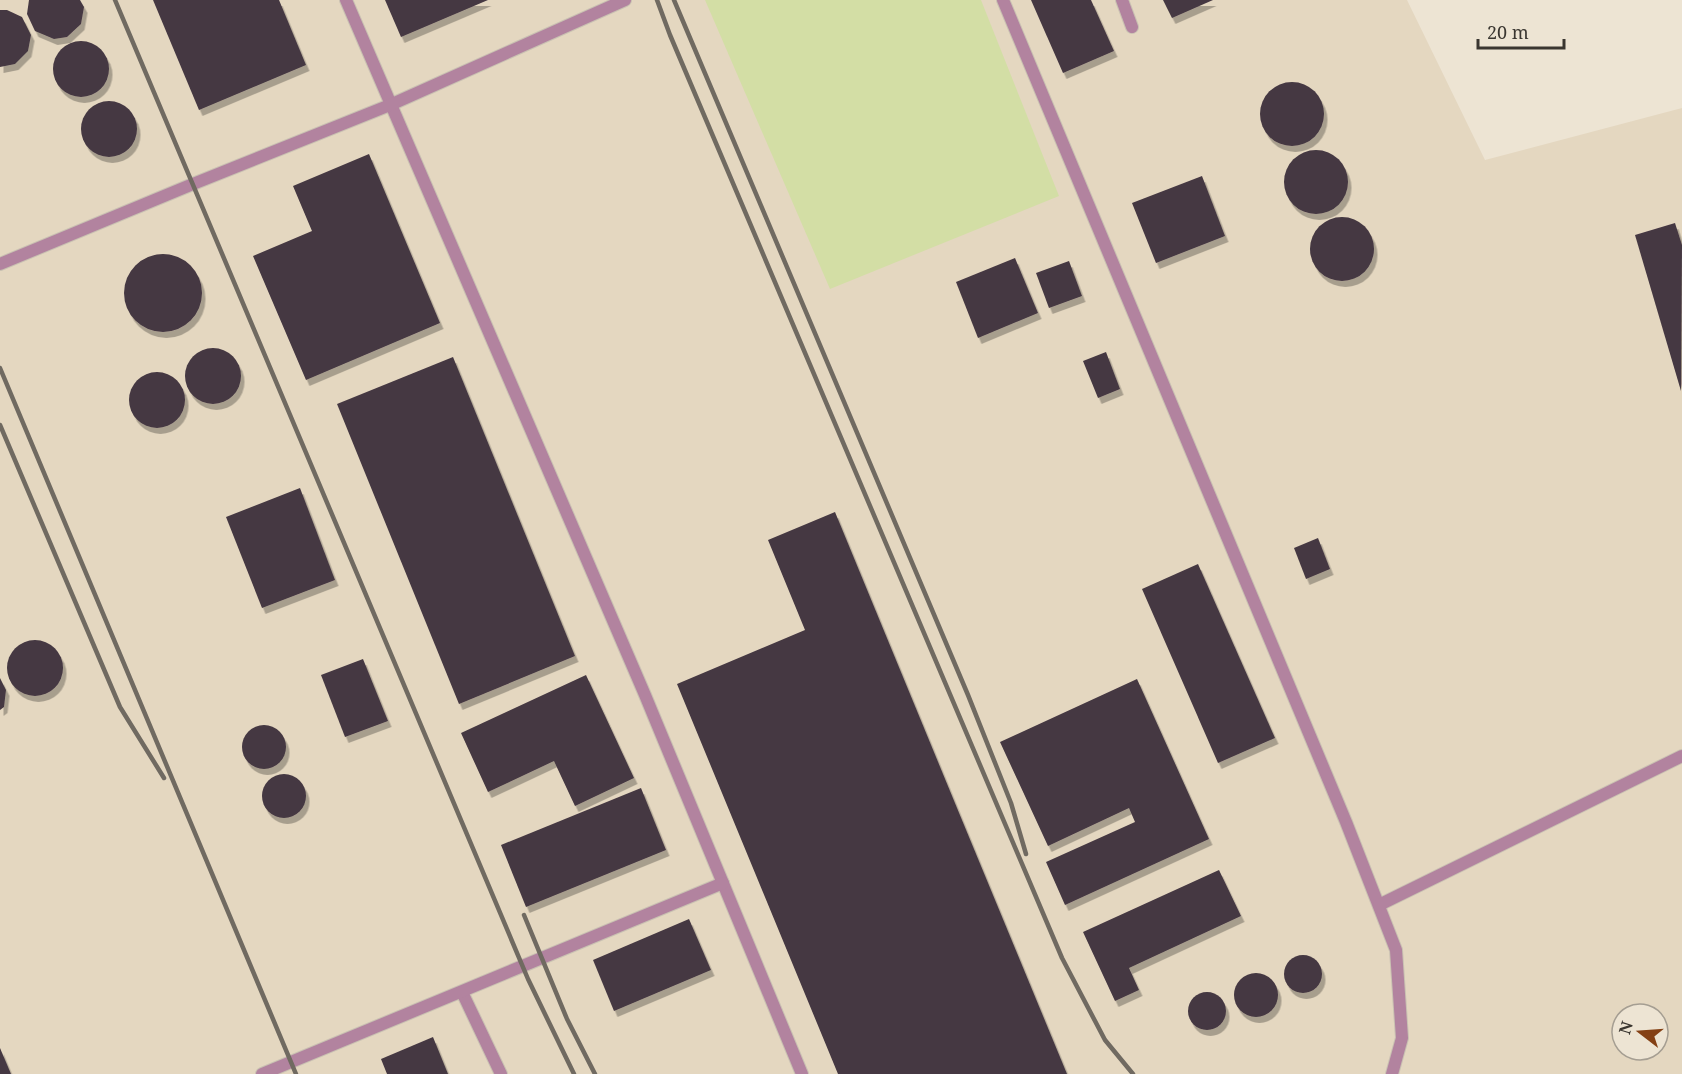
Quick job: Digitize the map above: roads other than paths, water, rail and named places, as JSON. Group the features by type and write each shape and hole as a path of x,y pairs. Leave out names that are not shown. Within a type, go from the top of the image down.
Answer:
{"lane":[{"path":"346,0 645,695 802,1074"},
{"path":"0,264 192,183 390,105 625,0"},
{"path":"1003,0 1396,950 1402,1038 1392,1074"},
{"path":"1122,0 1132,27"},
{"path":"1379,905 1682,756"},
{"path":"262,1074 723,883"},
{"path":"462,992 501,1074"}],"railway":[{"path":"115,0 528,979 574,1074"},
{"path":"657,0 1062,958 1105,1040 1133,1074"},
{"path":"674,0 968,695 1011,803 1026,854"},
{"path":"0,368 296,1074"},
{"path":"0,425 120,707 164,778"},
{"path":"524,915 567,1019 595,1074"}]}
